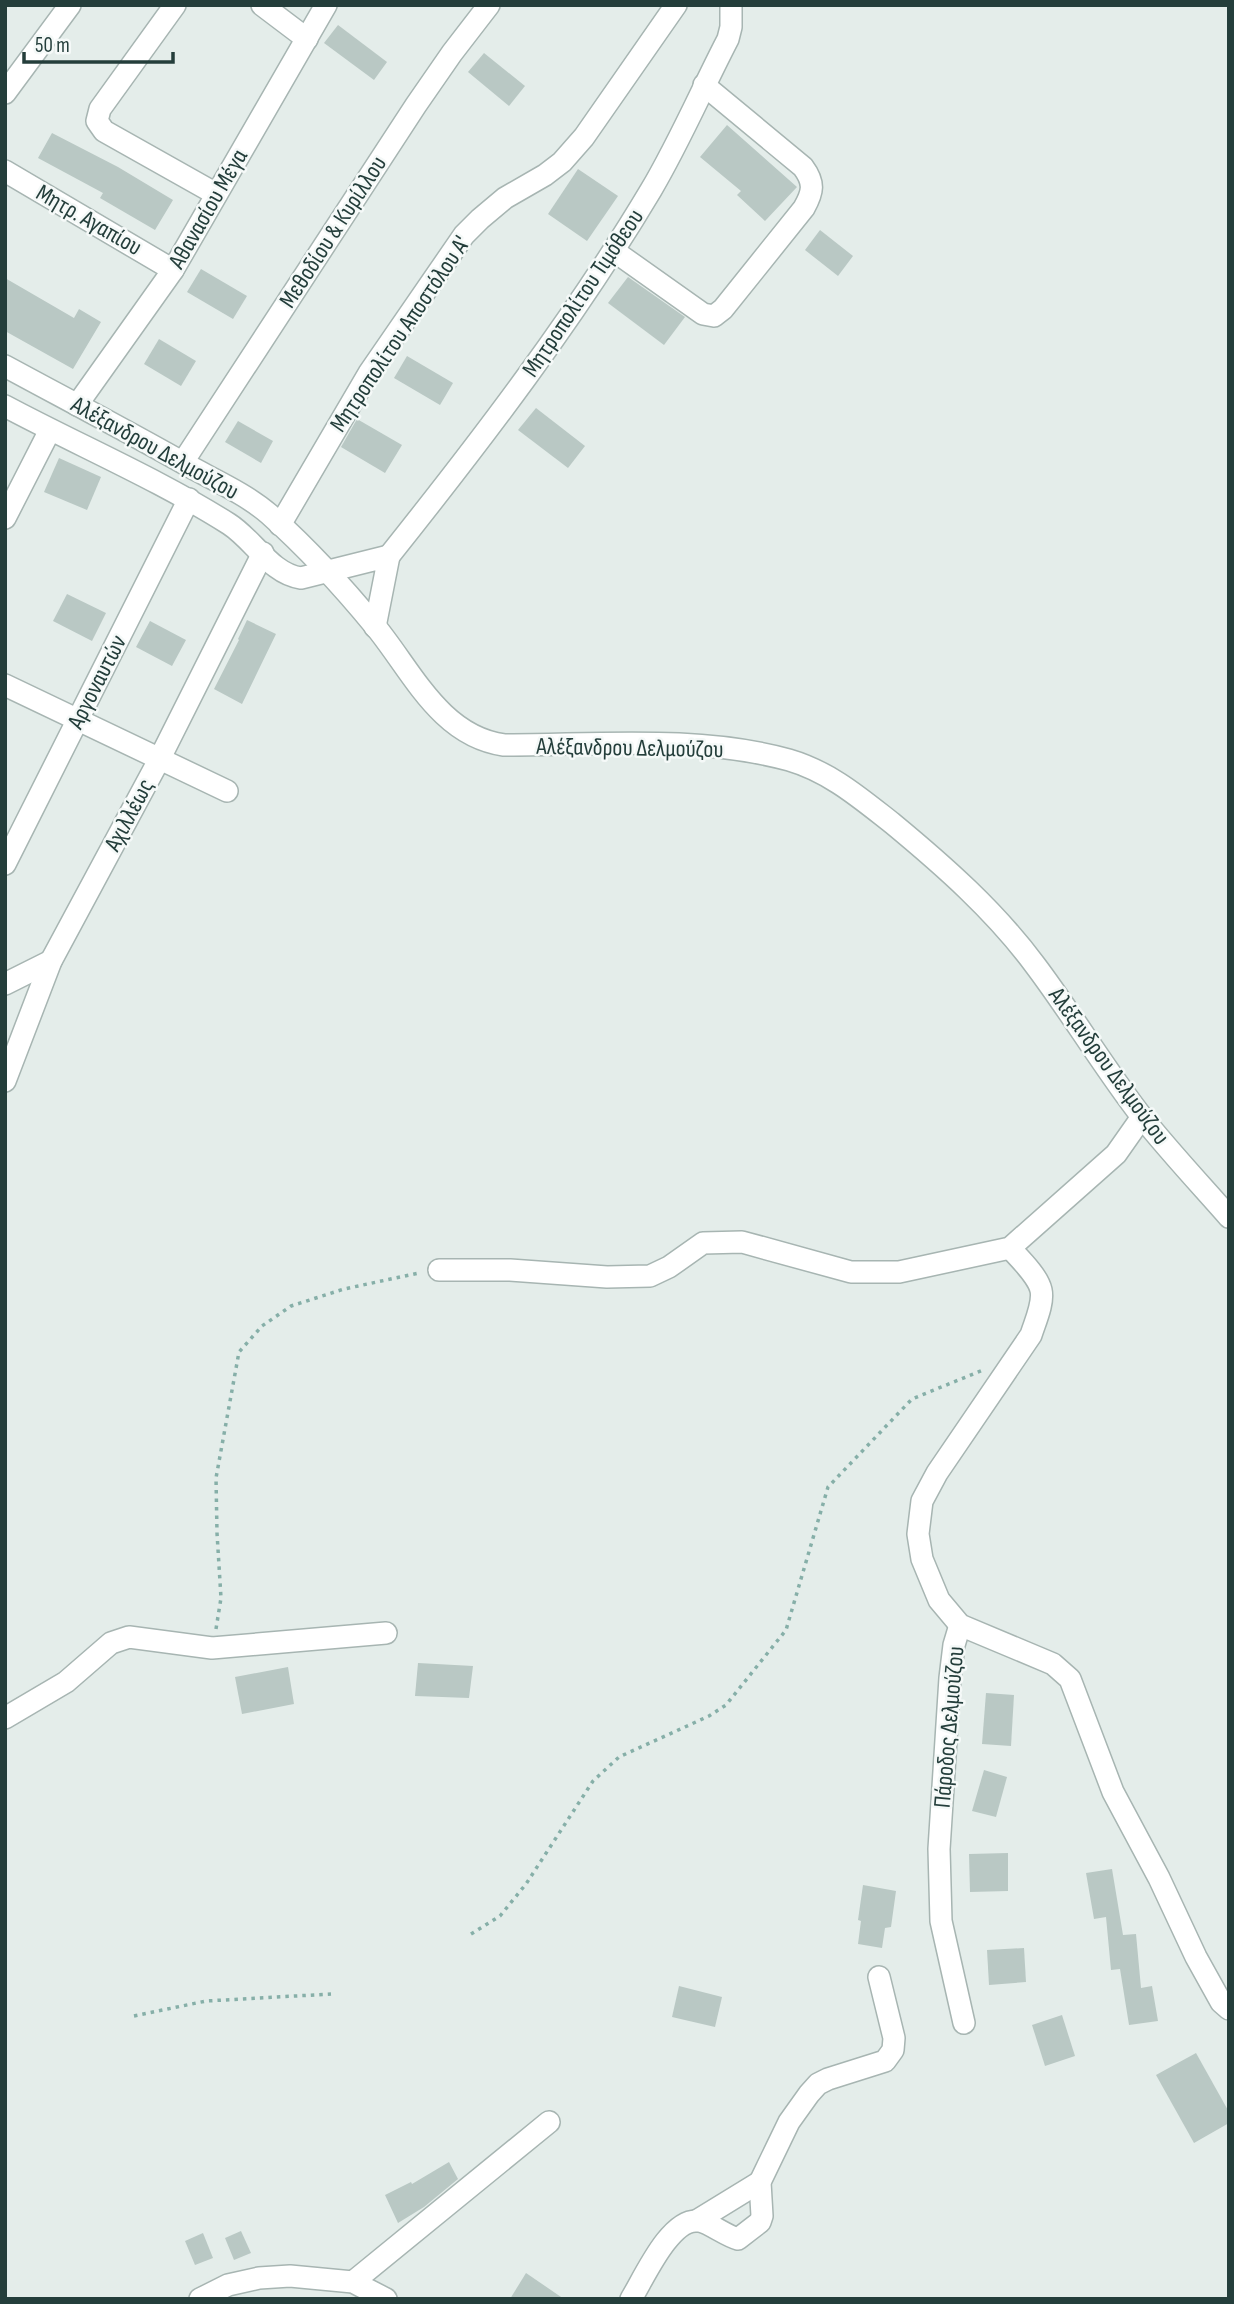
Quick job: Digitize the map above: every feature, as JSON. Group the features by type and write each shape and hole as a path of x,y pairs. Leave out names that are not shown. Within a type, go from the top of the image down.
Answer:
{"street":[{"path":"5,93 70,5"},
{"path":"175,5 100,109 97,121 104,131 216,194"},
{"path":"262,5 307,39"},
{"name":"Αθανασίου Μέγα","path":"77,405 173,270 326,5"},
{"name":"Μεθοδίου & Κυρίλλου","path":"183,462 416,104 489,5"},
{"name":"Μητροπολίτου Αποστόλου Α'","path":"280,525 369,373 464,235 505,198 562,162 584,136 676,5"},
{"name":"Μητροπολίτου Τιμόθεου","path":"389,556 541,360 614,251 662,170 728,39 731,5"},
{"path":"614,251 703,314 714,316 723,309 811,197 812,181 803,167 704,85"},
{"name":"Μητρ. Αγαπίου","path":"5,171 173,270"},
{"name":"Αλέξανδρου Δελμούζου","path":"5,366 256,503 326,570 375,627 436,708 454,724 484,740 504,745 694,744 764,754 792,761 847,787 944,865 1000,923 1034,963 1142,1117 1229,1217"},
{"name":"Αλέξανδρου Δελμούζου","path":"5,406 189,499 236,528 276,568 301,578 326,570"},
{"path":"5,518 50,430"},
{"name":"Αργοναυτών","path":"5,864 189,499"},
{"name":"Αχιλλέως","path":"5,1081 51,961 159,760 263,553"},
{"path":"326,570 389,556 375,627"},
{"path":"5,685 227,791"},
{"path":"5,985 51,961"},
{"path":"439,1270 509,1270 607,1277 650,1276 669,1267 703,1243 742,1242 851,1272 899,1272 1010,1248 1116,1154 1142,1117"},
{"path":"960,1625 939,1600 922,1559 918,1534 922,1501 937,1474 1031,1335 1041,1289 1029,1269 1010,1248"},
{"name":"Πάροδος Δελμούζου","path":"964,2022 942,1921 939,1849 950,1678 954,1645 960,1625 1053,1664 1070,1679 1114,1792 1196,1957 1221,2001 1229,2009"},
{"path":"5,1718 66,1682 111,1643 129,1637 212,1648 386,1633"},
{"path":"698,2220 738,2239 760,2222 760,2182 789,2122 818,2084 885,2061 893,2050 894,2038 879,1977"},
{"path":"354,2282 549,2122"},
{"path":"631,2299 670,2235 679,2225 698,2220 760,2182"},
{"path":"200,2299 228,2285 259,2278 290,2276 354,2282 386,2299"}],"path":[{"path":"212,1648 221,1598 216,1478 239,1352 262,1326 291,1306 344,1289 439,1270"},
{"path":"471,1934 500,1916 526,1884 593,1781 619,1757 709,1716 726,1705 786,1630 828,1488 912,1399 1016,1357"},
{"path":"134,2016 206,2001 331,1994"}],"building":[{"path":"338,25 387,62 374,80 324,43"},
{"path":"484,53 525,86 509,106 468,72"},
{"path":"727,125 797,187 765,221 737,195 741,191 700,157"},
{"path":"52,133 118,167 173,200 155,230 100,198 103,193 38,158"},
{"path":"578,169 618,196 587,241 548,214"},
{"path":"820,230 853,256 838,276 805,250"},
{"path":"201,269 247,296 233,319 187,292"},
{"path":"628,277 685,317 664,345 608,303"},
{"path":"5,278 74,318 79,309 101,322 73,369 5,331"},
{"path":"159,339 196,361 181,386 144,364"},
{"path":"407,356 453,383 440,405 394,378"},
{"path":"536,408 585,446 568,468 518,430"},
{"path":"357,419 402,445 385,473 341,447"},
{"path":"238,421 273,441 261,463 225,442"},
{"path":"59,458 101,477 87,510 44,492"},
{"path":"67,594 106,613 92,641 53,621"},
{"path":"247,620 276,634 242,704 214,689"},
{"path":"150,621 186,640 172,666 136,647"},
{"path":"418,1663 473,1666 469,1698 415,1696"},
{"path":"288,1667 294,1704 242,1714 235,1677"},
{"path":"986,1693 1014,1695 1011,1746 982,1744"},
{"path":"984,1770 1007,1777 996,1817 972,1811"},
{"path":"1008,1853 1008,1891 970,1892 969,1854"},
{"path":"1112,1869 1123,1935 1136,1934 1141,1988 1152,1986 1158,2021 1129,2025 1120,1969 1111,1970 1106,1917 1094,1919 1086,1873"},
{"path":"863,1885 896,1891 891,1927 885,1928 882,1948 858,1944"},
{"path":"1024,1948 1026,1982 989,1985 987,1950"},
{"path":"679,1986 722,1997 715,2027 672,2017"},
{"path":"1062,2015 1075,2056 1045,2066 1032,2025"},
{"path":"1196,2053 1229,2112 1229,2123 1194,2143 1156,2075"},
{"path":"449,2162 458,2179 424,2207 398,2223 385,2195 411,2182 412,2184"},
{"path":"241,2231 251,2253 234,2260 225,2238"},
{"path":"203,2233 213,2258 195,2265 185,2241"},
{"path":"526,2273 564,2299 510,2299"}]}
